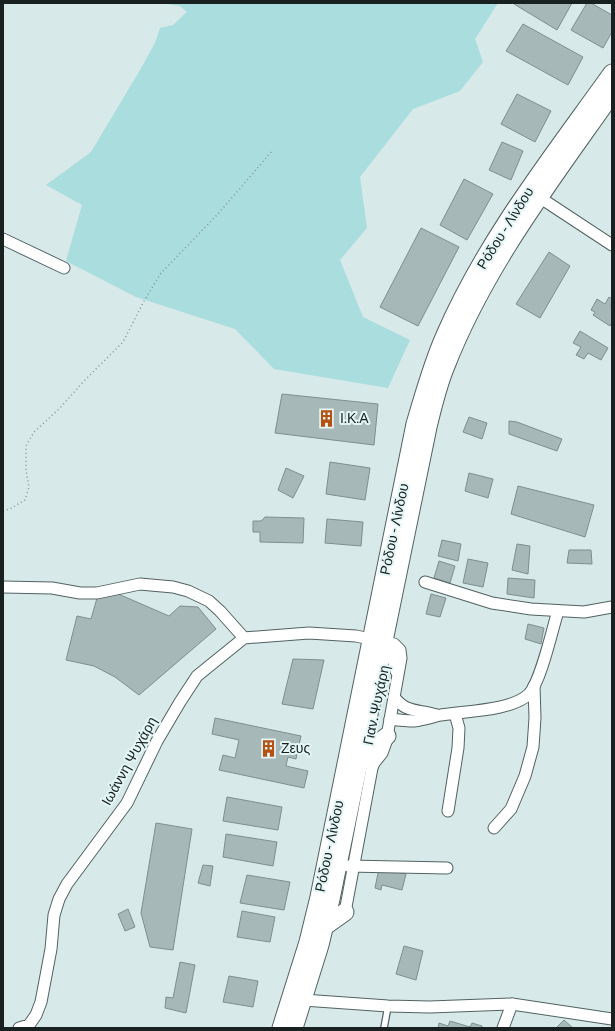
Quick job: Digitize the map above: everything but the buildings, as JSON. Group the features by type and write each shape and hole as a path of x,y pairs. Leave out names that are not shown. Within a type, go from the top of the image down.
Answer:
{"main road":[{"name":"Ρόδου - Λίνδου","path":"294,1028 320,945 324,927 346,865 358,767 377,640 415,424 430,376 445,335 486,255 513,213 612,73"},
{"name":"Ρόδου - Λίνδου","path":"281,1028 306,949 319,897 377,640 428,427 446,366 465,321 482,289 524,219 612,94"},
{"path":"358,767 371,748 387,736"},
{"path":"324,927 345,912"}],"street":[{"path":"539,197 612,245"},
{"path":"3,239 64,268"},
{"path":"425,582 492,603 531,609 584,612 612,607"},
{"path":"3,587 28,586 52,588 80,593 97,593 140,584 172,586 188,591 209,601 244,638 309,633 356,636 377,640"},
{"path":"394,697 402,706 412,710 439,715 481,710 507,705 520,700 528,694 534,686 542,668 558,611"},
{"name":"Ιωάννη Ψυχάρη","path":"20,1028 29,1025 36,1015 41,1002 51,948 54,915 59,899 67,884 127,803 157,741 197,676 244,638"},
{"name":"Γιαν. Ψυχάρη","path":"345,912 346,865 373,765 382,753 387,736 396,685 396,671 393,656 389,648 377,640"},
{"path":"494,828 511,809 525,776 533,747 535,718 534,686"},
{"path":"448,811 458,748 459,728 455,714"},
{"path":"390,719 415,721 431,719 439,715"},
{"path":"346,865 447,868"},
{"path":"303,1000 388,1006 430,1007 512,1004 612,1019"},
{"path":"503,1028 512,1004"}],"lane":[{"path":"384,1028 388,1006"}],"path":[{"path":"3,511 10,509 25,500 29,487 26,470 26,446 34,432 60,408 83,382 123,342 161,272 217,215 273,150"}],"shaded area":[{"path":"161,3 498,3 475,39 483,62 460,91 413,109 360,177 367,228 340,260 363,317 410,340 388,388 274,369 235,329 136,297 66,261 82,205 46,185 91,152 140,70 155,43 160,28 173,25 187,12 180,6"}],"place":[{"name":"Ι.Κ.Α","path":"327,418"},
{"name":"Ζευς","path":"268,748"}]}
